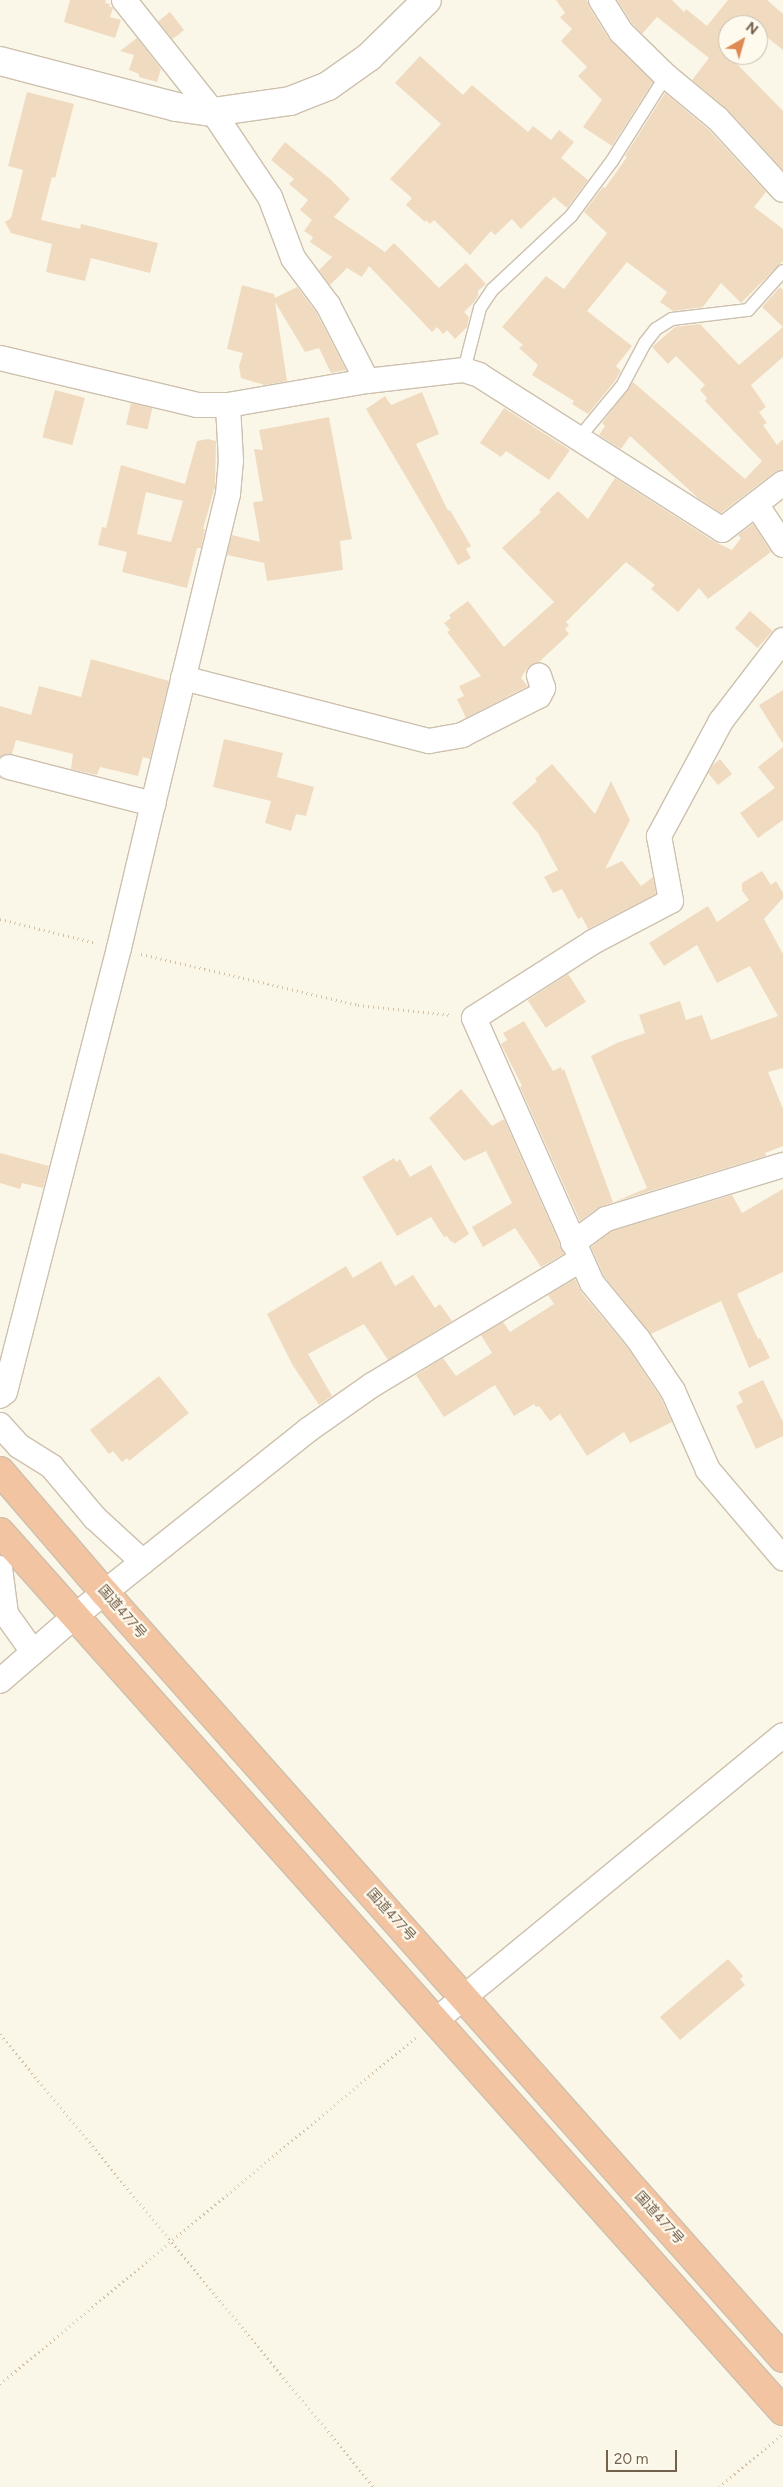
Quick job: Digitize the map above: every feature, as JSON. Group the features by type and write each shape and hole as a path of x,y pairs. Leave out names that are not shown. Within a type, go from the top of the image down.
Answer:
{"highway":[{"name":"国道477号","path":"0,1471 105,1593 783,2358"},
{"path":"0,1532 783,2411"}],"street":[{"path":"124,0 213,112 270,197 293,258 328,305 367,381"},
{"path":"0,61 176,108 213,112 290,101 328,86 370,57 427,0"},
{"path":"601,0 620,32 666,76 718,119 783,190"},
{"path":"0,358 197,405 228,405 367,381 464,370 479,376 722,530 783,482"},
{"path":"0,1396 4,1392 119,948 152,804 228,494 231,461 228,405"},
{"path":"756,504 783,545"},
{"path":"783,640 722,721 659,836 671,901 593,942 474,1018 576,1251 592,1283 638,1339 673,1391 708,1470 783,1558"},
{"path":"183,678 429,741 462,735 539,696 543,688 539,676"},
{"path":"10,767 152,804"},
{"path":"0,1681 75,1616 308,1430 576,1251 606,1219 783,1165"},
{"path":"0,1425 19,1446 52,1467 95,1518 144,1562"},
{"path":"0,1568 6,1614 33,1652"},
{"path":"435,2021 783,1735"}],"lane":[{"path":"464,370 480,308 492,290 570,216 612,161 666,76"},
{"path":"578,439 622,386 645,343 656,329 672,320 748,310 783,271"}],"path":[{"path":"0,919 358,1005 474,1018"},
{"path":"0,2384 435,2021"},
{"path":"0,2034 374,2487"},
{"path":"718,2487 783,2434"}],"building":[{"path":"70,0 106,0 105,3 110,4 109,6 113,8 110,17 121,20 115,38 64,22"},
{"path":"556,0 587,0 589,7 609,39 653,82 612,146 583,127 602,100 578,76 587,67 561,41 572,29 560,17 565,13"},
{"path":"617,0 672,0 684,12 686,9 707,26 728,0 767,0 783,14 783,50 768,38 768,15 718,15 718,65 738,65 783,111 783,170 728,110 692,80 709,58 657,17 642,34 632,23"},
{"path":"170,12 184,30 172,39 158,21"},
{"path":"137,38 161,69 157,82 139,77 139,74 129,70 134,55 120,51"},
{"path":"420,56 463,95 472,85 528,132 533,126 551,140 559,130 574,142 561,158 588,180 567,208 554,197 521,229 512,219 495,235 491,231 470,255 434,220 430,224 426,220 425,222 406,205 412,198 390,179 441,124 395,83"},
{"path":"27,92 74,104 55,178 52,177 41,220 80,229 81,224 158,243 150,273 91,258 85,281 46,272 52,244 11,233 5,222 11,218 23,170 8,166"},
{"path":"665,93 708,129 766,192 754,207 783,229 783,261 741,303 721,283 703,307 673,311 660,302 667,292 627,262 587,311 632,346 616,366 621,371 615,381 588,414 572,404 574,401 532,375 538,365 519,348 523,345 502,327 546,276 564,289 607,233 584,212 603,187 605,188 627,157 625,156"},
{"path":"285,142 330,179 350,199 334,217 385,252 394,243 439,288 466,263 486,284 478,291 478,296 474,302 464,312 469,317 467,327 455,339 447,330 443,334 437,327 432,332 369,266 362,277 347,268 330,285 319,270 332,257 310,242 313,237 304,231 312,220 300,210 308,200 289,184 294,179 271,160"},
{"path":"242,285 274,294 275,298 297,287 316,312 346,370 331,373 319,348 305,352 275,302 287,381 265,385 241,378 239,366 243,353 227,349"},
{"path":"780,287 783,290 783,327 762,307"},
{"path":"700,324 739,365 783,327 783,357 751,385 766,407 759,412 767,423 763,425 777,445 783,439 783,470 775,472 721,513 698,498 630,436 621,449 599,435 605,426 602,423 633,382 745,479 762,461 705,401 707,398 700,390 705,385 676,356 668,364 652,347 675,327"},
{"path":"55,390 85,398 72,445 42,437"},
{"path":"422,392 439,434 416,444 448,511 450,510 471,546 466,549 471,558 458,565 366,409 385,396 391,405"},
{"path":"131,403 152,408 147,429 126,424"},
{"path":"504,408 570,450 549,480 506,451 501,457 480,443"},
{"path":"329,417 352,539 340,541 343,570 267,581 264,563 227,555 232,535 260,542 253,502 263,501 254,449 263,450 259,430"},
{"path":"208,439 216,441 215,487 203,529 205,529 201,548 197,548 187,588 122,572 127,552 98,545 102,527 106,528 121,465 185,484 197,441","holes":["146,492 183,501 171,542 137,534"]},
{"path":"615,478 715,542 732,550 741,538 738,535 753,524 771,552 708,599 699,588 678,612 651,589 655,585 626,562 566,622 569,625 565,629 569,634 538,663 528,667 521,678 528,686 466,718 457,699 464,696 459,686 481,676 447,632 450,630 444,623 451,618 449,615 468,601 504,647 554,602 502,548 541,512 539,510 558,491 588,519"},
{"path":"750,611 773,631 758,648 735,628"},
{"path":"91,659 169,681 150,759 143,757 138,776 100,767 97,775 71,769 73,754 16,740 12,754 0,757 0,706 31,715 39,686 81,697"},
{"path":"783,690 783,744 759,705"},
{"path":"224,739 283,753 277,777 314,787 306,816 296,814 291,831 265,823 271,801 213,787"},
{"path":"783,747 783,820 758,838 740,813 775,788 758,767"},
{"path":"720,759 732,774 718,785 708,773"},
{"path":"552,764 595,814 611,781 630,820 605,869 622,861 641,886 653,877 656,894 588,929 582,917 578,919 562,889 553,893 544,877 558,870 538,833 512,803 537,781 535,779"},
{"path":"762,871 771,885 776,881 783,893 783,898 764,919 783,954 783,1068 768,1072 783,1109 783,1146 765,1153 766,1156 614,1202 647,1188 591,1056 617,1043 645,1033 639,1015 680,1001 686,1020 702,1015 711,1040 778,1016 750,966 717,983 697,945 664,966 649,943 708,906 717,922 749,900 742,891 742,883"},
{"path":"568,974 586,1002 546,1028 528,1000"},
{"path":"524,1021 553,1071 561,1067 562,1071 564,1069 613,1202 598,1208 580,1221 520,1087 522,1086 501,1044 507,1040 503,1033"},
{"path":"461,1089 492,1126 504,1119 564,1254 541,1267 515,1228 483,1247 472,1227 512,1203 486,1151 464,1161 429,1118"},
{"path":"0,1153 49,1166 43,1188 22,1183 20,1189 0,1183"},
{"path":"394,1158 396,1162 400,1159 410,1177 431,1165 469,1234 454,1244 447,1236 444,1237 431,1217 397,1236 362,1177"},
{"path":"783,1189 783,1272 737,1294 758,1339 760,1338 770,1358 749,1368 721,1301 651,1334 604,1276 591,1247 612,1231 732,1195 742,1213"},
{"path":"381,1261 395,1286 413,1275 435,1308 440,1304 452,1321 388,1360 364,1324 308,1354 332,1396 319,1405 292,1364 267,1314 346,1266 353,1278"},
{"path":"575,1279 581,1292 627,1347 661,1398 672,1422 630,1443 624,1432 587,1456 560,1414 550,1421 539,1406 536,1407 534,1404 514,1416 495,1385 444,1417 416,1375 443,1358 456,1376 492,1353 481,1335 503,1322 510,1332 554,1304 548,1295"},
{"path":"159,1376 189,1413 129,1461 127,1458 122,1462 113,1451 109,1454 90,1430"},
{"path":"763,1380 783,1422 783,1436 756,1449 736,1406 743,1402 738,1392"},
{"path":"728,1959 743,1976 740,1979 745,1985 680,2040 660,2017"}]}
